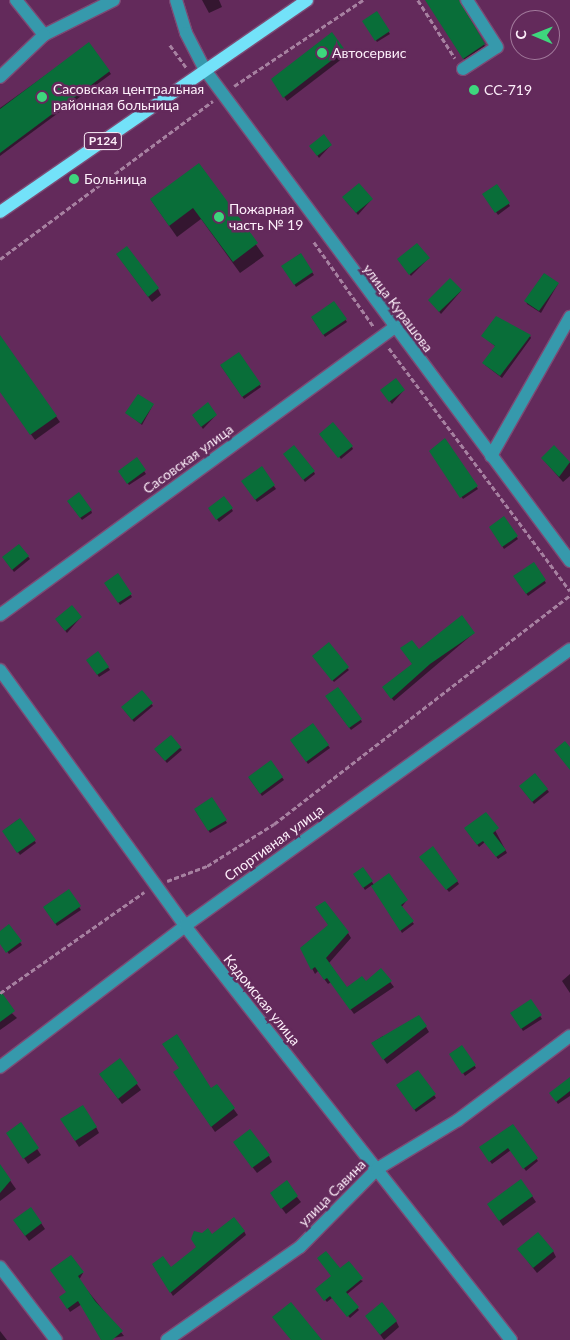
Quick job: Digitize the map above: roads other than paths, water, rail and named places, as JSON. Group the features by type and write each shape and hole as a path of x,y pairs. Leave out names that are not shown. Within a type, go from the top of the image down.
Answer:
{"main road":[{"name":"Р124","path":"0,212 307,0"}],"street":[{"path":"16,0 44,35"},
{"path":"0,77 44,35 114,0"},
{"name":"улица Курашова","path":"176,0 186,34 205,70 393,328 570,561"},
{"path":"463,69 496,47 467,0"},
{"path":"491,456 570,317"},
{"name":"Сасовская улица","path":"0,615 393,328"},
{"name":"Спортивная улица","path":"0,1067 184,926 570,649"},
{"name":"Кадомская улица","path":"0,670 184,926 512,1340"},
{"name":"улица Савина","path":"167,1340 300,1247 377,1169 458,1120 570,1036"},
{"path":"0,1267 56,1340"}],"place":[{"name":"Автосервис","path":"322,53"},
{"name":"СС-719","path":"474,90"},
{"name":"Сасовская центральная районная больница","path":"42,97"},
{"name":"Больница","path":"74,179"},
{"name":"Пожарная часть № 19","path":"219,217"}]}
